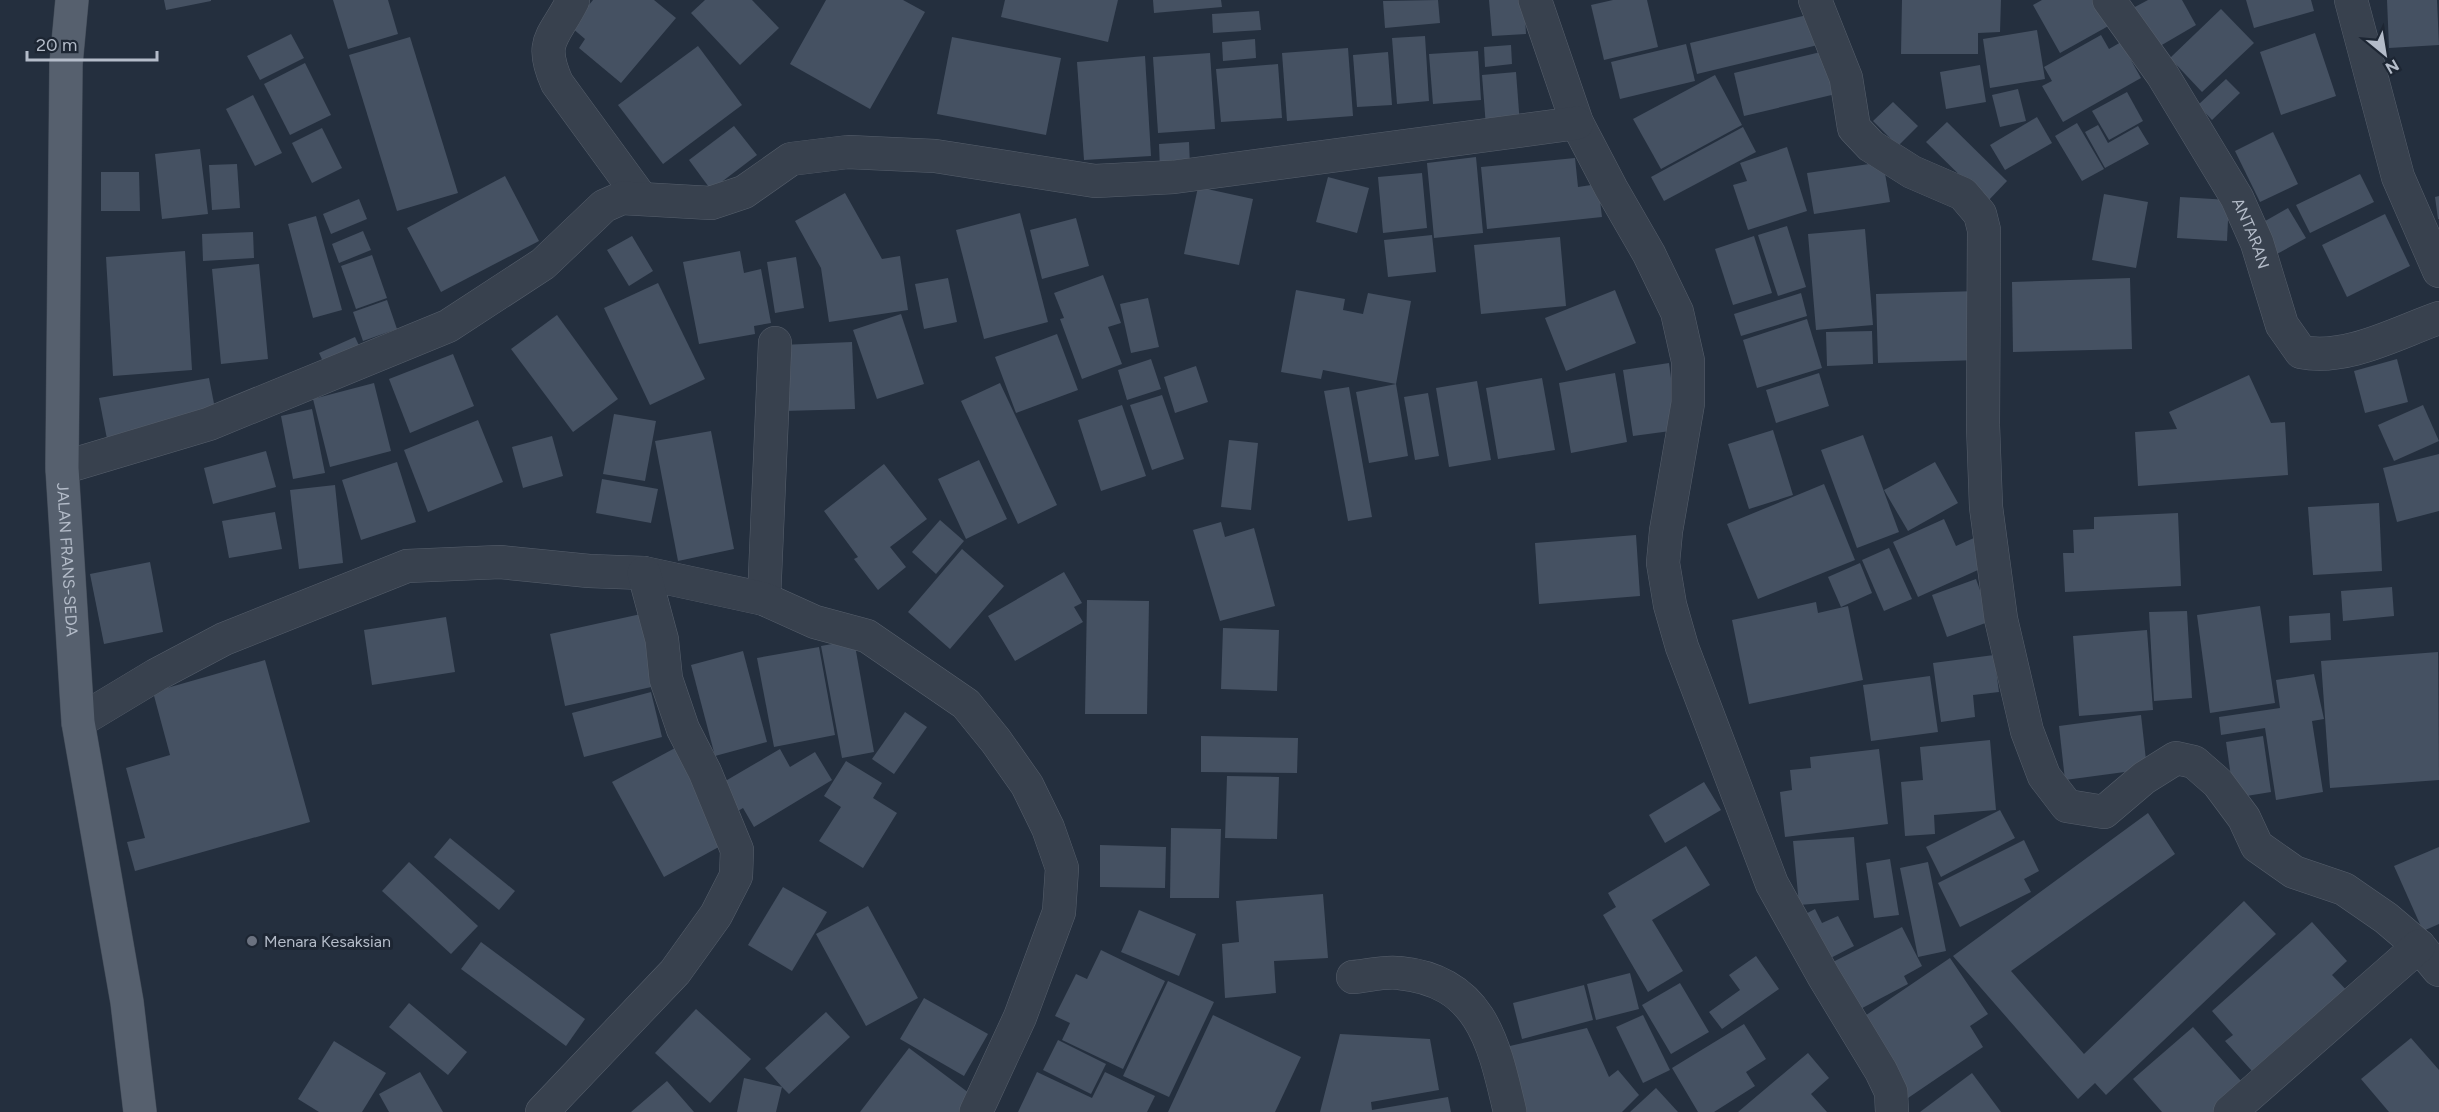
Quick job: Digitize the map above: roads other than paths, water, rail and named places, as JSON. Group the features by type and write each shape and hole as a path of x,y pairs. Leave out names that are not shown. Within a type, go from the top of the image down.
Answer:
{"main road":[{"name":"JALAN FRANS-SEDA","path":"72,0 66,64 62,468 78,722 127,1002 140,1112"}],"street":[{"path":"573,0 546,48 548,63 557,83 641,198"},
{"path":"1535,0 1577,123 1649,254 1677,312 1688,361 1688,403 1666,531 1663,563 1670,605 1682,647 1707,719 1772,884 1824,977 1881,1071 1891,1092 1892,1112"},
{"path":"1815,0 1846,78 1854,128 1870,147 1912,172 1963,194 1980,214 1984,230 1983,425 1986,507 2001,619 2027,731 2044,776 2067,806 2104,812 2144,778 2176,758 2194,762 2225,792 2244,818 2257,846 2294,872 2344,889 2386,918 2419,946 2439,970"},
{"name":"ANTARAN","path":"2109,0 2162,74 2237,198 2257,243 2282,325 2301,352 2320,356 2344,352 2439,318"},
{"path":"2351,0 2398,177 2439,272"},
{"path":"62,468 209,424 448,326 543,264 604,206 622,198 711,203 744,192 791,159 848,152 935,156 1095,181 1174,177 1577,123"},
{"path":"764,599 776,343"},
{"path":"78,722 156,675 224,639 407,566 500,562 589,572 644,573 764,599 815,622 867,636 966,704 1027,785 1048,828 1062,868 1059,912 1020,1017 976,1112"},
{"path":"542,1112 675,972 716,915 736,876 737,850 705,772 683,729 666,679 662,640 644,573"},
{"path":"2230,1112 2419,946"},
{"path":"1353,977 1398,972 1428,979 1463,996 1481,1018 1495,1046 1510,1112"}],"place":[{"name":"Menara Kesaksian","path":"252,941"}]}
